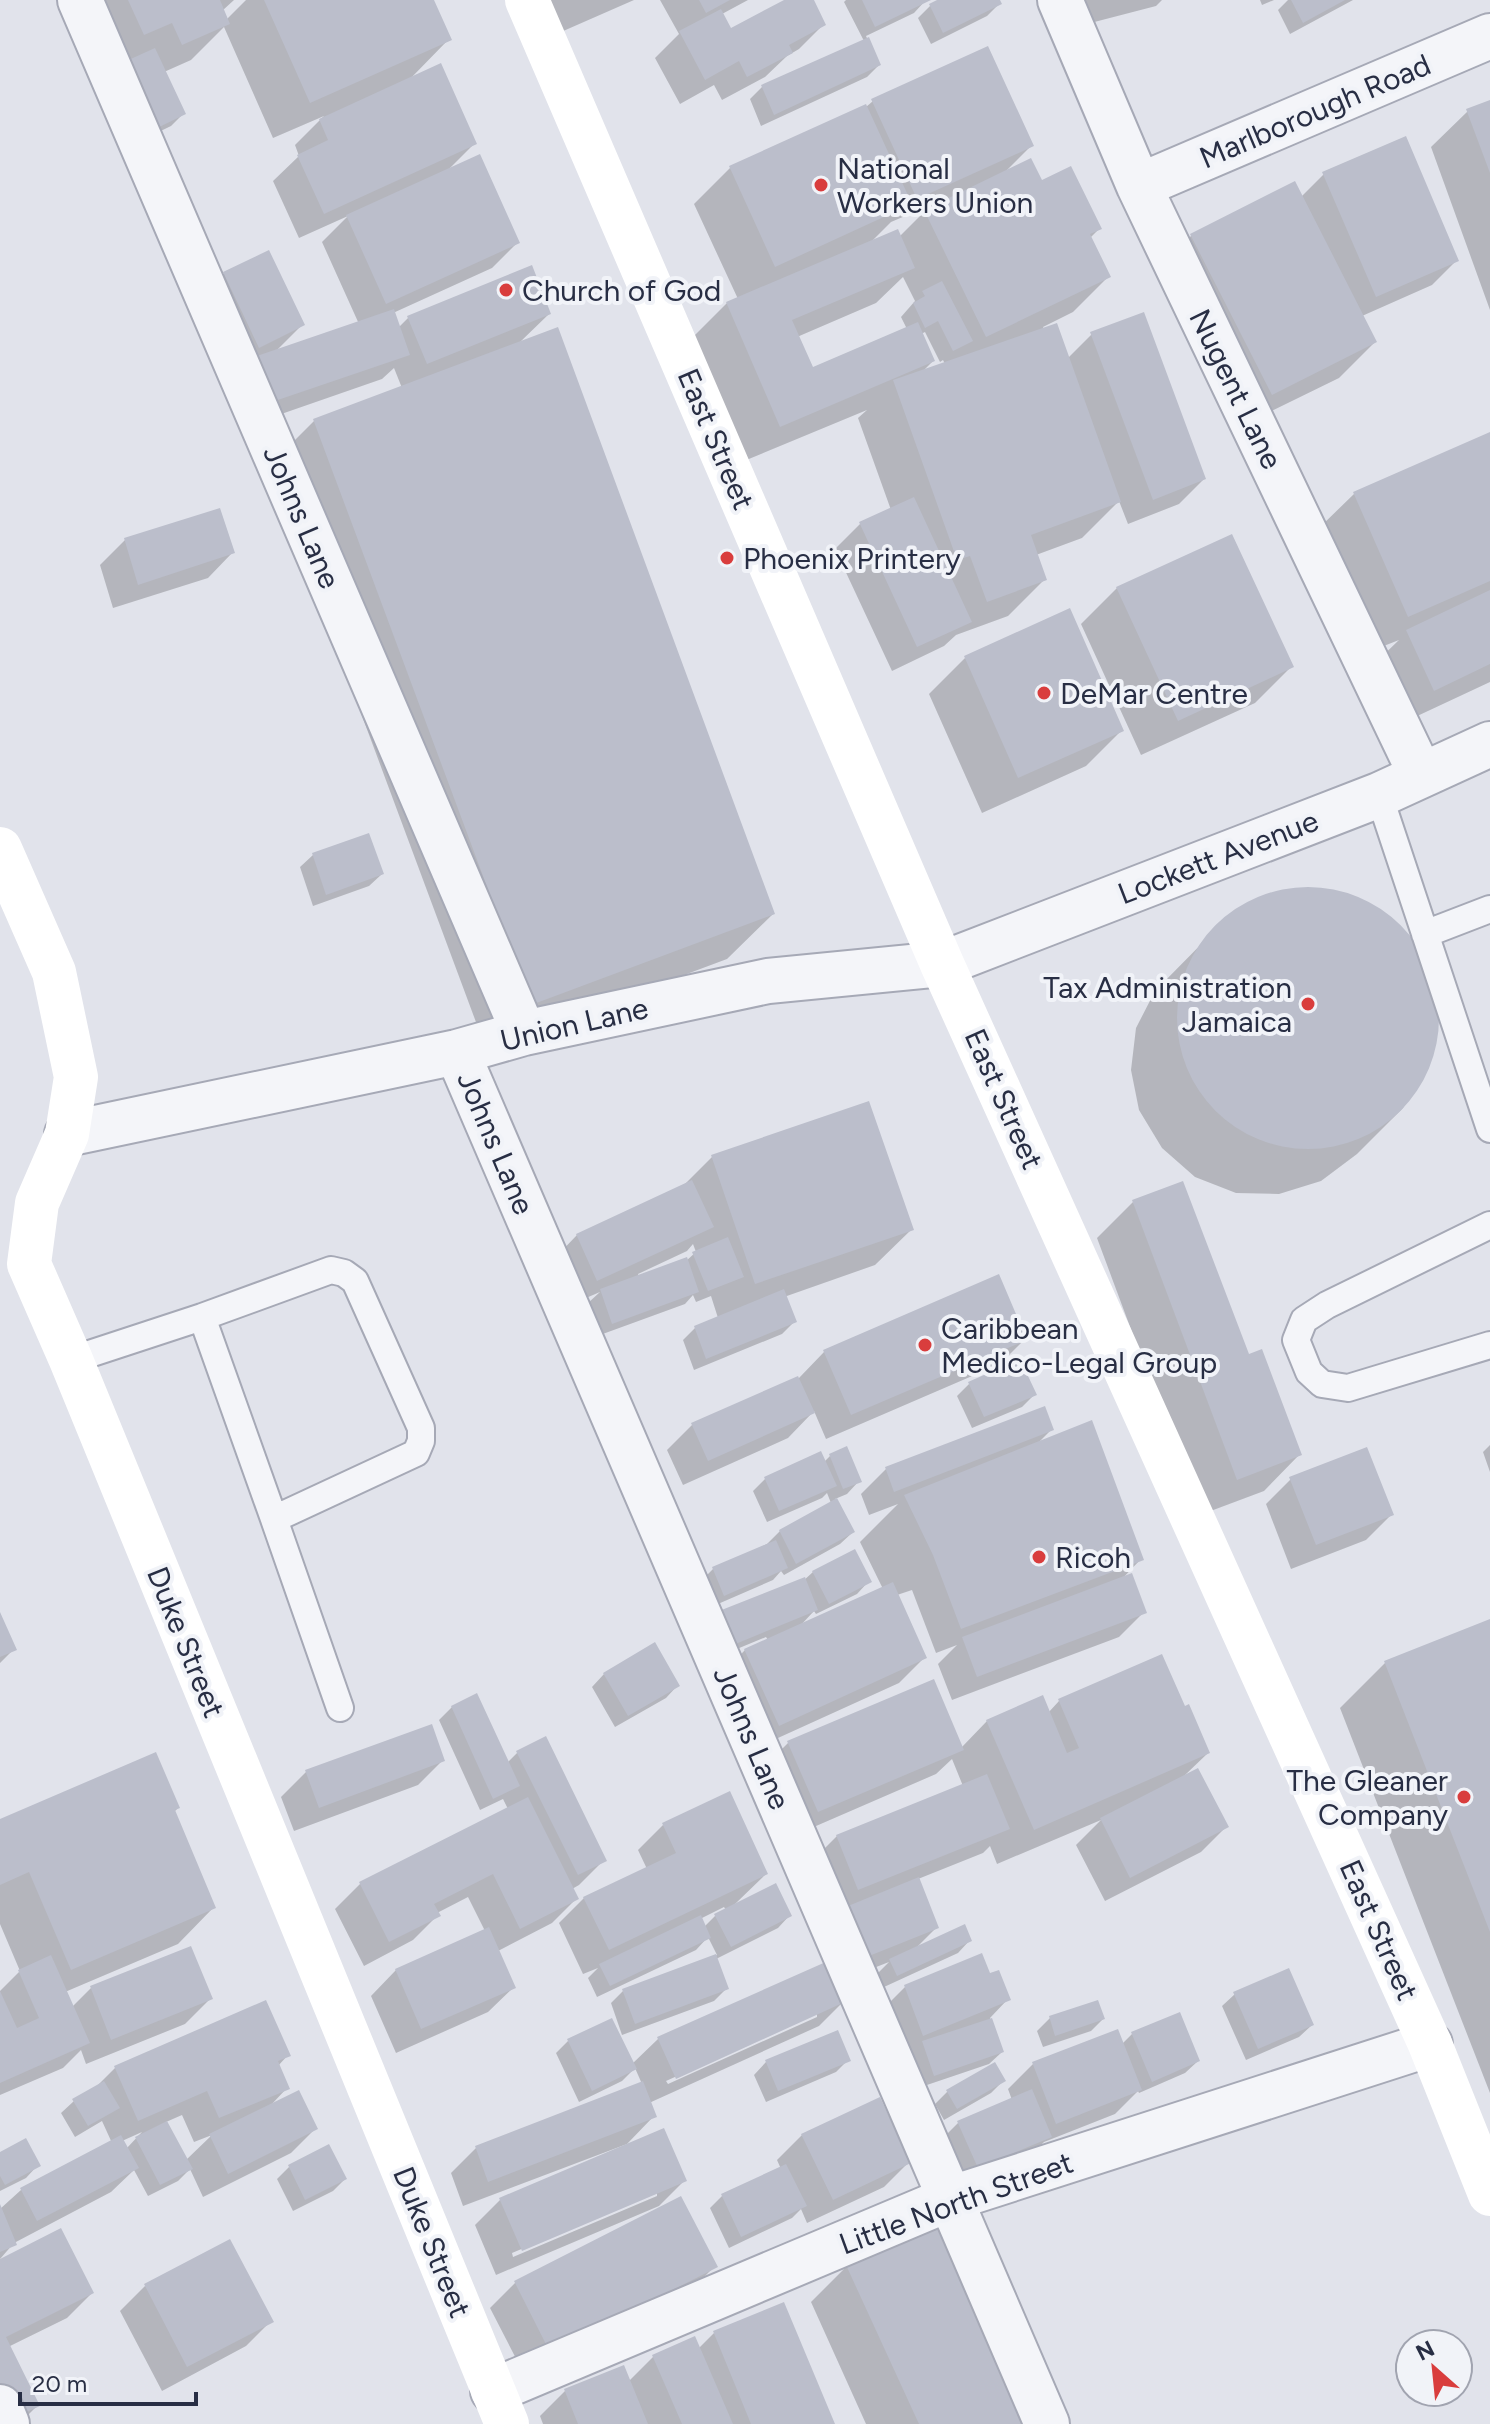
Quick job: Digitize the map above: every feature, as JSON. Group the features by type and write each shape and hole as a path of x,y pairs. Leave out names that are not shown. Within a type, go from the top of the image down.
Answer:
{"main road":[{"name":"East Street","path":"527,0 942,964 1430,2044 1490,2194"},
{"name":"Duke Street","path":"0,849 54,972 76,1077 67,1134 37,1203 29,1264 500,2408"}],"street":[{"name":"Johns Lane","path":"80,0 524,1033"},
{"name":"Nugent Lane","path":"1060,0 1139,186 1421,775"},
{"name":"Marlborough Road","path":"1139,186 1490,36"},
{"name":"Lockett Avenue","path":"942,964 1379,795 1490,744"},
{"name":"Union Lane","path":"67,1134 457,1052 524,1033 768,981 942,964"},
{"name":"Johns Lane","path":"457,1052 1047,2424"},
{"name":"Little North Street","path":"500,2408 949,2199 1430,2044"},
{"path":"0,2407 7,2424"}],"lane":[{"path":"1379,795 1490,1129"},
{"path":"1425,934 1490,909"},
{"path":"1490,1225 1327,1305 1304,1320 1296,1340 1309,1372 1322,1384 1348,1388 1490,1345"},
{"path":"71,1360 331,1270 344,1273 355,1281 421,1428 421,1441 416,1453 274,1519"},
{"path":"202,1317 340,1708"}],"building":[{"path":"128,0 220,0 230,24 182,45 172,23 144,35"},
{"path":"264,0 434,0 452,40 310,103"},
{"path":"699,0 730,0 706,13"},
{"path":"784,0 814,0 826,25 789,45 793,53 747,77 739,61 705,80 679,31 721,9 731,28"},
{"path":"862,0 931,0 875,27"},
{"path":"937,0 1000,0 1002,4 943,33 929,4"},
{"path":"1291,0 1345,0 1303,23"},
{"path":"869,37 881,65 774,115 761,85"},
{"path":"988,46 1034,146 917,199 871,99"},
{"path":"155,48 186,114 155,129 124,62"},
{"path":"441,63 477,144 324,214 297,155 328,140 319,119"},
{"path":"1490,100 1490,173 1466,109"},
{"name":"National Workers Union","path":"866,104 912,204 775,267 729,166"},
{"path":"1406,136 1459,261 1376,297 1322,172"},
{"path":"480,154 520,243 386,304 346,215"},
{"path":"1031,158 1042,180 1071,166 1102,229 1090,234 1111,277 986,337 924,210"},
{"path":"1295,181 1377,342 1272,395 1190,234"},
{"path":"898,229 915,268 792,320 813,367 918,322 935,361 780,427 726,302"},
{"path":"269,250 305,325 259,348 223,272"},
{"name":"Church of God","path":"532,265 551,314 427,364 407,316"},
{"path":"942,281 973,341 953,351 938,321 925,328 913,303 925,296 922,291"},
{"path":"394,309 410,355 266,404 251,358"},
{"path":"1144,312 1206,479 1153,500 1090,332"},
{"path":"1057,323 1121,502 1031,535 1047,580 987,602 970,556 957,560 893,380"},
{"path":"558,327 775,914 531,1005 313,419"},
{"path":"1490,432 1490,581 1408,617 1353,492"},
{"path":"914,497 972,622 917,647 859,522"},
{"path":"220,508 235,553 138,585 124,538"},
{"path":"1232,534 1294,667 1178,721 1116,587"},
{"path":"1490,590 1490,664 1434,691 1406,630"},
{"name":"DeMar Centre","path":"1070,608 1124,731 1018,778 964,656"},
{"path":"369,833 384,874 326,895 312,853"},
{"name":"Tax Administration Jamaica","path":"1295,887 1321,887 1346,892 1370,902 1401,925 1424,956 1434,980 1439,1018 1434,1056 1424,1080 1401,1111 1370,1134 1346,1144 1321,1149 1295,1149 1270,1144 1246,1134 1215,1111 1192,1080 1182,1056 1177,1031 1177,1005 1182,980 1192,956 1215,925 1246,902 1270,892"},
{"path":"869,1101 914,1230 755,1284 711,1155"},
{"path":"692,1180 714,1227 597,1281 576,1234"},
{"path":"1183,1181 1249,1354 1262,1349 1302,1455 1237,1480 1132,1200"},
{"path":"728,1237 744,1277 708,1291 692,1252"},
{"path":"687,1257 699,1292 612,1324 600,1289"},
{"name":"Caribbean Medico-Legal Group","path":"999,1274 1027,1340 851,1415 823,1350"},
{"path":"784,1289 797,1322 706,1359 694,1326"},
{"path":"1020,1359 1037,1395 984,1417 968,1382"},
{"path":"798,1376 815,1413 708,1461 691,1423"},
{"path":"1045,1406 1054,1430 894,1492 885,1467"},
{"path":"1092,1420 1144,1560 961,1629 933,1555 904,1495"},
{"path":"847,1446 862,1482 843,1489 829,1454"},
{"path":"1367,1447 1394,1515 1316,1545 1289,1477"},
{"path":"821,1451 837,1486 779,1511 764,1477"},
{"path":"837,1498 855,1532 796,1564 779,1530"},
{"path":"776,1540 788,1568 724,1596 712,1567"},
{"path":"855,1549 872,1582 829,1604 812,1571"},
{"path":"1132,1573 1147,1613 977,1677 962,1637"},
{"path":"805,1577 818,1610 733,1645 719,1611"},
{"path":"893,1582 927,1658 779,1726 744,1649"},
{"path":"0,1612 17,1650 0,1657"},
{"name":"The Gleaner Company","path":"1490,1619 1490,1932 1384,1661"},
{"path":"655,1642 680,1686 628,1716 603,1673"},
{"path":"1162,1654 1185,1706 1189,1704 1210,1753 1034,1830 986,1720 1043,1695 1067,1753 1079,1748 1058,1699"},
{"path":"934,1679 964,1750 818,1812 787,1741"},
{"path":"477,1693 520,1786 493,1799 451,1706"},
{"path":"432,1724 445,1761 319,1808 305,1770"},
{"path":"546,1736 607,1861 578,1875 516,1751"},
{"path":"156,1752 180,1808 175,1810 216,1908 71,1970 29,1872 0,1885 0,1819"},
{"path":"1198,1768 1229,1827 1130,1878 1100,1818"},
{"path":"987,1774 1010,1829 858,1890 836,1835"},
{"path":"730,1791 768,1874 609,1950 583,1897 676,1853 662,1823"},
{"path":"528,1797 579,1899 520,1929 493,1874 434,1904 441,1916 389,1942 359,1882"},
{"path":"919,1877 939,1928 869,1956 848,1906"},
{"path":"776,1883 792,1916 731,1947 714,1914"},
{"path":"701,1915 711,1938 610,1986 599,1964"},
{"path":"965,1924 972,1941 897,1976 889,1959"},
{"path":"489,1927 516,1988 421,2029 395,1969"},
{"path":"191,1946 213,1999 111,2040 90,1986"},
{"path":"982,1953 990,1973 999,1970 1011,2000 923,2036 904,1985"},
{"path":"716,1954 729,1989 635,2024 622,1989"},
{"path":"51,1955 90,2043 0,2083 0,1991 17,2028 39,2018 18,1970"},
{"path":"828,1961 847,2001 676,2079 657,2037"},
{"path":"1289,1968 1314,2025 1258,2049 1233,1992"},
{"path":"266,2000 291,2056 278,2061 290,2089 219,2118 207,2091 138,2121 114,2066"},
{"path":"1098,2000 1105,2019 1055,2036 1049,2016"},
{"path":"1180,2012 1200,2061 1152,2082 1131,2032"},
{"path":"612,2018 637,2069 592,2091 567,2039"},
{"path":"992,2018 1004,2052 934,2076 922,2041"},
{"path":"1118,2029 1142,2090 1056,2124 1032,2062"},
{"path":"838,2030 851,2061 778,2091 765,2060"},
{"path":"995,2062 1006,2081 957,2109 946,2090"},
{"path":"104,2081 120,2108 88,2126 72,2099"},
{"path":"643,2081 657,2117 488,2182 475,2146"},
{"path":"1032,2089 1052,2137 978,2168 957,2121"},
{"path":"299,2090 318,2129 228,2174 209,2134"},
{"path":"880,2097 911,2163 833,2200 801,2134"},
{"path":"167,2121 193,2169 160,2185 135,2137"},
{"path":"664,2128 687,2181 522,2251 499,2198"},
{"path":"121,2135 139,2168 37,2221 20,2188"},
{"path":"26,2138 41,2166 5,2185 0,2176 0,2152"},
{"path":"329,2144 347,2179 305,2200 288,2165"},
{"path":"786,2164 807,2206 741,2237 721,2194"},
{"path":"681,2196 718,2267 550,2352 514,2281"},
{"path":"0,2204 17,2245 0,2252"},
{"path":"944,2220 1036,2424 919,2424 846,2265"},
{"path":"61,2228 94,2293 6,2337 40,2406 0,2424 0,2259"},
{"path":"230,2239 274,2322 187,2367 144,2284"},
{"path":"784,2302 835,2424 751,2424 713,2331"},
{"path":"695,2336 733,2424 682,2424 652,2355"},
{"path":"624,2365 648,2424 578,2424 564,2389"}],"place":[{"name":"National Workers Union","path":"821,185"},
{"name":"Church of God","path":"506,290"},
{"name":"Phoenix Printery","path":"727,558"},
{"name":"DeMar Centre","path":"1044,693"},
{"name":"Tax Administration Jamaica","path":"1308,1004"},
{"name":"Caribbean Medico-Legal Group","path":"925,1345"},
{"name":"Ricoh","path":"1039,1557"},
{"name":"The Gleaner Company","path":"1464,1797"}]}
